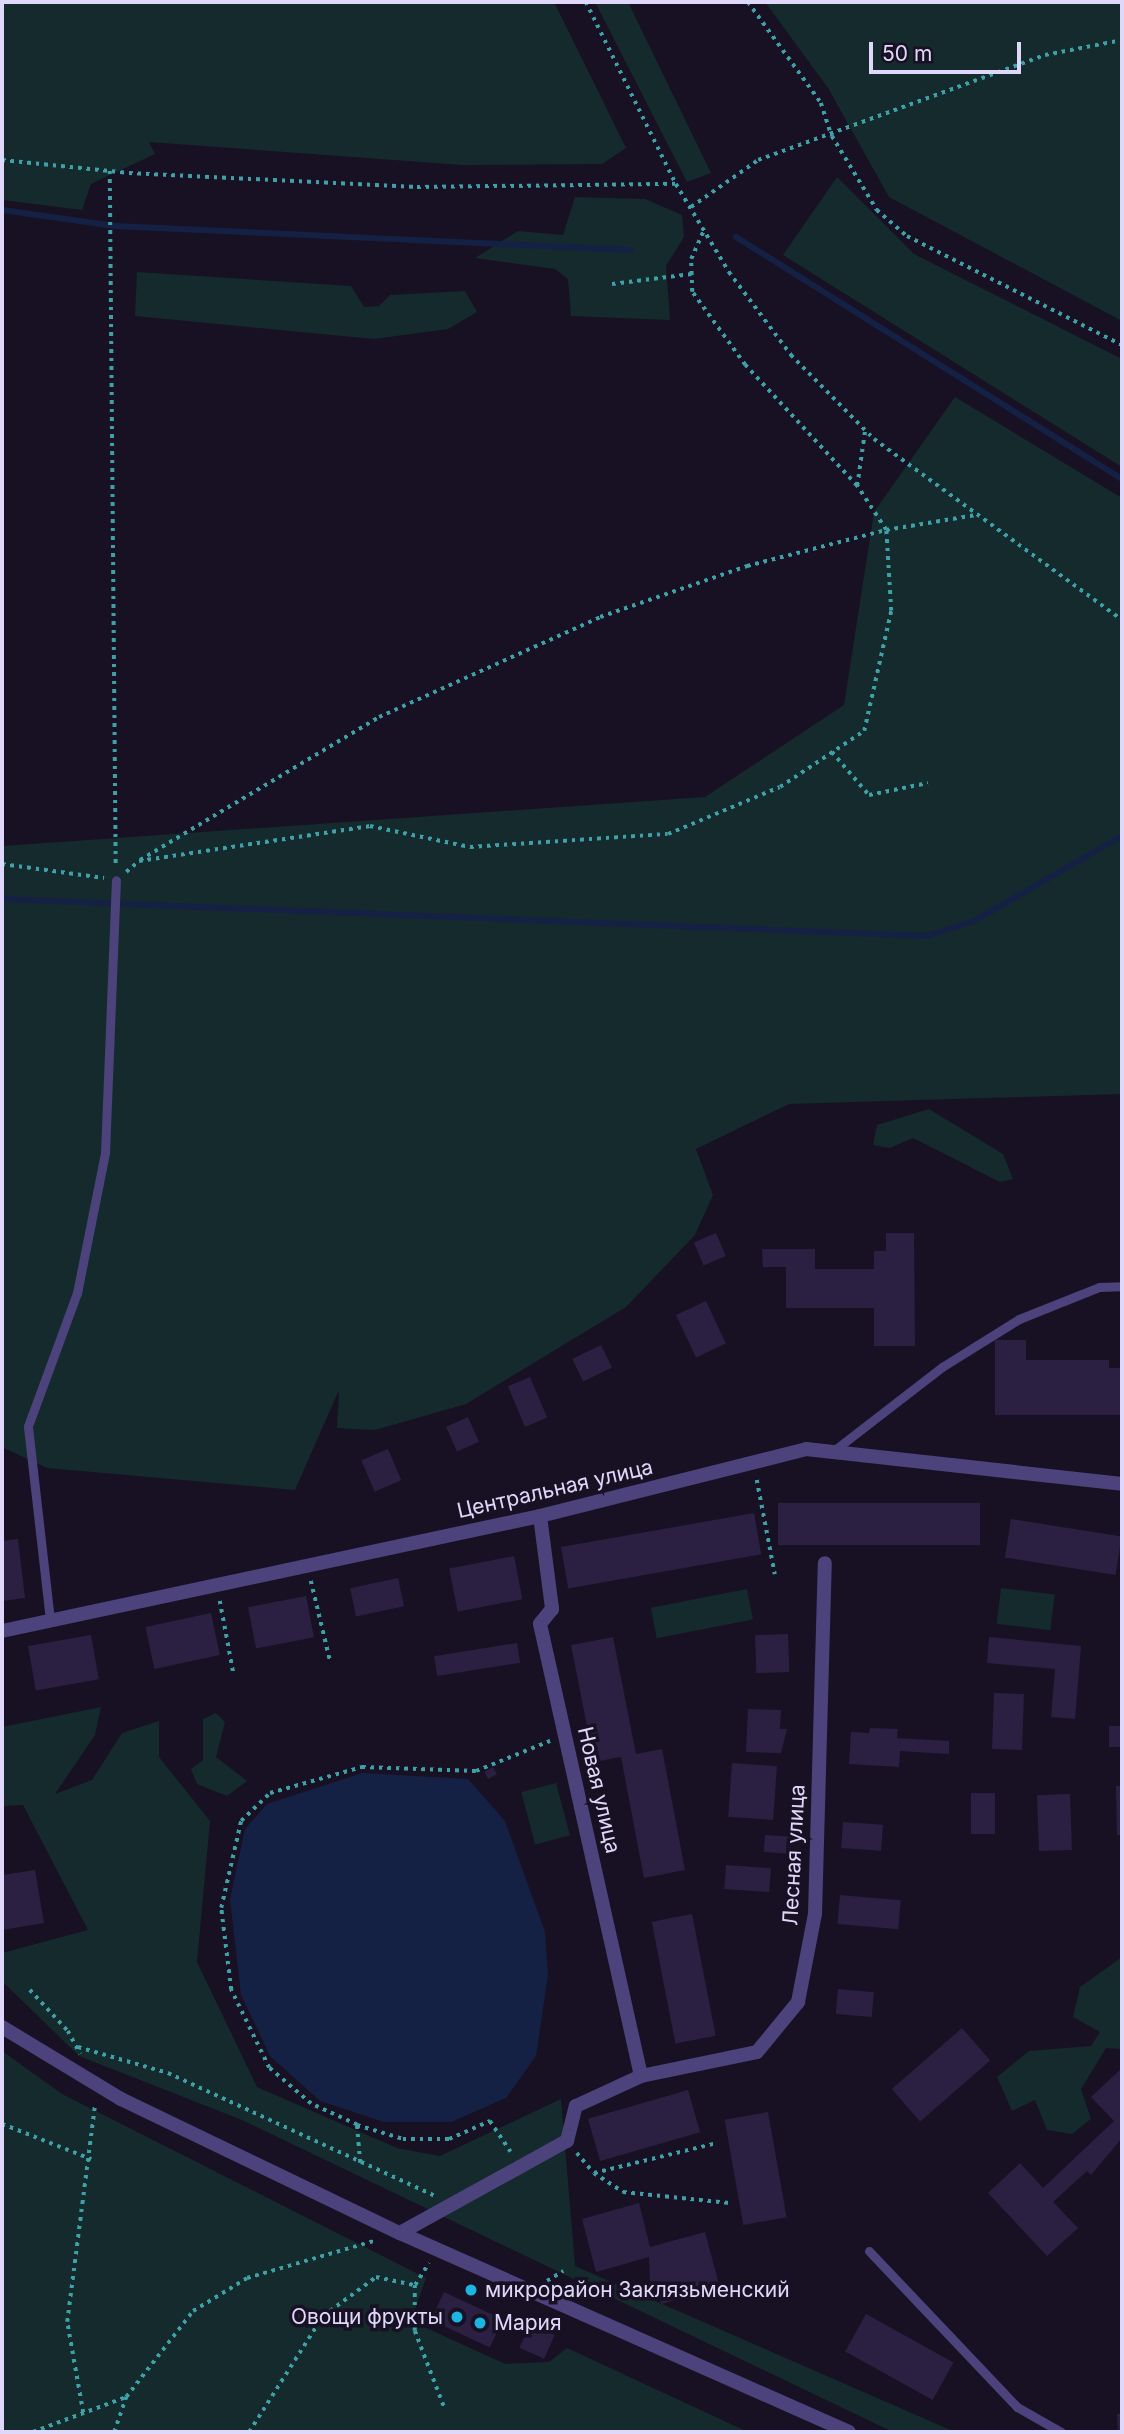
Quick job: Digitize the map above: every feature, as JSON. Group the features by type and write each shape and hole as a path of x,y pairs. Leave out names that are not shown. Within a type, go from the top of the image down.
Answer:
{"street":[{"name":"Центральная улица","path":"2,1630 540,1516 806,1449 1122,1484"},
{"name":"Новая улица","path":"540,1516 552,1609 540,1624 641,2076"},
{"name":"Лесная улица","path":"567,2141 576,2106 641,2076 757,2052 798,2002 815,1914 825,1563"},
{"path":"2,2027 96,2084 400,2233 849,2432"},
{"path":"400,2233 567,2141"}],"lane":[{"path":"50,1620 28,1426 77,1293 105,1153 116,880"},
{"path":"832,1451 942,1367 1019,1319 1099,1287 1122,1286"},
{"path":"869,2251 1017,2407 1060,2432"}],"path":[{"path":"586,2 676,184 704,230 792,355 865,430 976,515 1122,620"},
{"path":"748,2 821,103 832,136 877,210 907,236 1122,345"},
{"path":"691,207 758,160 832,136 1045,55 1122,40"},
{"path":"2,160 110,171 416,187 676,184"},
{"path":"110,171 116,880"},
{"path":"139,861 370,826 470,848 668,834 780,787 864,731 891,611 886,530 857,486 745,365 692,292 691,274 704,230"},
{"path":"612,284 691,274"},
{"path":"857,486 865,430"},
{"path":"2,864 116,880 139,861 379,717 491,662 747,566 886,530 976,515"},
{"path":"832,752 869,795 928,783"},
{"path":"754,1462 775,1574"},
{"path":"307,1566 330,1660"},
{"path":"217,1585 234,1676"},
{"path":"521,2167 490,2121 449,2139 403,2138 357,2125 312,2104 269,2068 232,1990 221,1908 241,1821 270,1793 362,1767 476,1771 565,1736"},
{"path":"30,1990 77,2047 96,2084 91,2159 67,2322 83,2413"},
{"path":"77,2047 168,2073 453,2204"},
{"path":"2,2124 91,2159"},
{"path":"357,2125 360,2163"},
{"path":"567,2141 594,2173 624,2192 729,2203"},
{"path":"594,2173 717,2143"},
{"path":"114,2432 126,2397 193,2311 247,2278 400,2233"},
{"path":"438,2249 415,2285 415,2331 445,2409"},
{"path":"249,2432 323,2316 376,2277 415,2285"},
{"path":"33,2432 126,2397"}],"green space":[{"path":"2,2 554,2 626,148 602,164 462,165 149,142 155,154 91,184 82,210 2,200"},
{"path":"595,2 628,2 711,173 687,182"},
{"path":"765,2 1122,2 1122,321 889,197 828,88"},
{"path":"837,177 914,254 1122,359 1122,467 783,255"},
{"path":"575,197 645,199 682,215 684,237 666,266 670,320 571,316 568,279 555,269 475,258 518,231 563,235"},
{"path":"137,272 351,286 364,307 379,306 390,295 465,291 477,312 448,329 374,339 135,316"},
{"path":"955,397 1122,498 1122,1094 789,1104 696,1149 713,1195 695,1235 626,1307 466,1404 375,1430 337,1428 339,1390 295,1490 47,1468 2,1447 2,846 705,797 844,705 874,512"},
{"path":"929,1109 1003,1154 1013,1179 1000,1182 913,1138 890,1148 873,1145 877,1125"},
{"path":"1001,1588 1055,1595 1050,1630 997,1624"},
{"path":"747,1589 753,1619 657,1638 651,1608"},
{"path":"101,1707 95,1735 55,1794 92,1780 122,1733 159,1721 159,1757 210,1821 197,1962 257,2087 397,2148 440,2156 561,2099 575,2266 955,2432 893,2432 242,2120 79,2056 2,1981 2,1953 88,1930 23,1805 2,1806 2,1727"},
{"path":"216,1713 225,1722 216,1757 247,1781 227,1796 197,1784 191,1769 203,1760 203,1719"},
{"path":"556,1783 570,1835 535,1844 521,1792"},
{"path":"1122,1957 1122,2049 1106,2048 1081,2089 1091,2119 1072,2134 1047,2130 1035,2100 1012,2111 997,2077 1029,2051 1091,2046 1100,2032 1073,2017 1080,1987"},
{"path":"2,2051 62,2094 426,2278 411,2321 505,2364 549,2362 567,2348 748,2432 2,2432"}],"water":[{"path":"362,1773 468,1779 505,1821 545,1932 548,1975 536,2056 506,2098 451,2122 384,2122 320,2101 270,2056 241,1995 230,1899 245,1829 267,1804"}],"building":[{"path":"716,1233 726,1256 704,1265 694,1242"},
{"path":"886,1233 914,1233 915,1346 874,1346 874,1308 786,1308 786,1267 763,1267 762,1249 815,1249 815,1269 874,1269 874,1251 886,1251"},
{"path":"706,1301 726,1344 696,1358 676,1315"},
{"path":"995,1340 1026,1340 1026,1360 1109,1360 1109,1368 1122,1368 1122,1415 995,1415"},
{"path":"601,1345 612,1367 583,1381 572,1359"},
{"path":"530,1377 547,1418 525,1427 508,1386"},
{"path":"468,1417 479,1442 457,1451 446,1427"},
{"path":"388,1449 401,1480 375,1492 361,1460"},
{"path":"778,1503 980,1503 980,1545 778,1545"},
{"path":"754,1513 761,1554 568,1588 561,1547"},
{"path":"1011,1519 1122,1537 1116,1575 1005,1558"},
{"path":"18,1539 25,1598 2,1601 2,1541"},
{"path":"514,1556 522,1599 458,1612 449,1569"},
{"path":"398,1578 404,1606 356,1617 350,1588"},
{"path":"306,1596 314,1637 256,1648 248,1607"},
{"path":"211,1613 220,1655 154,1669 145,1627"},
{"path":"788,1634 789,1672 756,1673 755,1635"},
{"path":"91,1635 99,1679 36,1690 28,1646"},
{"path":"613,1637 636,1754 662,1749 685,1870 644,1878 621,1757 594,1762 571,1645"},
{"path":"989,1637 1081,1646 1075,1719 1051,1717 1055,1669 987,1663"},
{"path":"517,1643 520,1663 437,1676 434,1656"},
{"path":"994,1693 1024,1694 1022,1750 992,1749"},
{"path":"748,1709 781,1710 780,1729 787,1729 781,1753 746,1752"},
{"path":"1109,1726 1122,1726 1122,1747 1109,1747"},
{"path":"870,1728 898,1729 897,1738 949,1741 949,1754 900,1751 899,1767 849,1764 851,1732 869,1733"},
{"path":"732,1763 777,1766 773,1820 728,1817"},
{"path":"493,1767 497,1774 488,1779 484,1772"},
{"path":"1116,1786 1122,1786 1122,1835 1117,1835"},
{"path":"971,1793 995,1793 995,1834 971,1834"},
{"path":"1070,1794 1072,1850 1039,1851 1037,1795"},
{"path":"843,1822 883,1825 881,1851 841,1848"},
{"path":"765,1835 791,1837 790,1854 764,1852"},
{"path":"726,1865 771,1868 769,1892 724,1889"},
{"path":"35,1870 44,1923 2,1930 2,1875"},
{"path":"840,1895 901,1900 898,1929 837,1924"},
{"path":"692,1914 716,2036 675,2044 652,1922"},
{"path":"838,1989 874,1992 872,2017 836,2014"},
{"path":"962,2028 990,2060 920,2121 892,2089"},
{"path":"1122,2068 1122,2138 1091,2175 1087,2171 1053,2202 1078,2228 1047,2256 988,2193 1020,2163 1043,2188 1114,2121 1091,2097"},
{"path":"688,2090 700,2132 600,2161 588,2119"},
{"path":"768,2112 787,2217 743,2225 725,2120"},
{"path":"639,2203 650,2247 705,2232 720,2288 661,2304 656,2281 650,2283 649,2257 596,2272 582,2219"},
{"path":"444,2292 503,2319 490,2348 431,2320"},
{"path":"866,2314 953,2362 933,2400 845,2352"},
{"path":"530,2324 555,2335 544,2359 519,2348"},
{"path":"1122,2413 1122,2432 1118,2432 1117,2414"}],"waterway":[{"path":"2,210 115,226 630,250"},
{"path":"736,237 1122,479"},
{"path":"2,899 927,936 974,921 1122,836"}],"place":[{"name":"микрорайон Заклязьменский","path":"471,2290"},
{"name":"Овощи фрукты","path":"457,2317"},
{"name":"Мария","path":"480,2323"}]}
